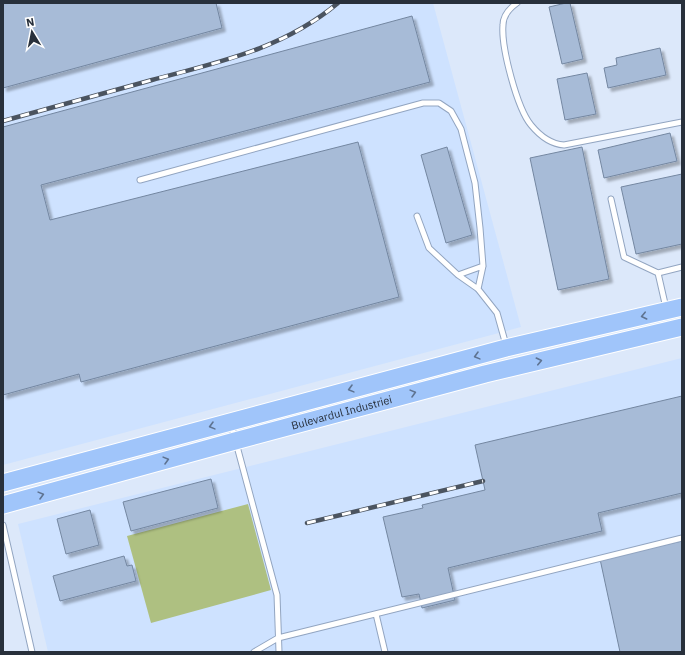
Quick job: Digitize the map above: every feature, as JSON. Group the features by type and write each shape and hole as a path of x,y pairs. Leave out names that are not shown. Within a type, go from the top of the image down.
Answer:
{"main road":[{"name":"Bulevardul Industriei","path":"3,482 506,348 675,309"},
{"name":"Bulevardul Industriei","path":"3,505 485,374 682,327"}],"lane":[{"path":"517,3 508,9 503,24 504,47 518,101 530,125 544,138 555,144 564,145 682,122"},
{"path":"140,180 422,103 438,103 451,111 461,129 475,183 483,266 478,289"},
{"path":"611,199 624,257 658,272 682,267"},
{"path":"417,216 429,248 458,275 478,289 497,313 506,348"},
{"path":"458,275 483,266"},
{"path":"658,272 675,309"},
{"path":"230,422 277,595 279,652"},
{"path":"3,525 32,652"},
{"path":"254,652 278,638 682,538"},
{"path":"376,614 385,652"}],"shaded area":[{"path":"3,3 433,3 521,327 3,465"},
{"path":"682,358 682,652 48,652 18,524"}],"green space":[{"path":"248,504 271,590 151,623 127,536"}],"building":[{"path":"3,3 216,3 222,28 3,88"},
{"path":"570,3 583,59 562,64 549,7"},
{"path":"412,16 430,82 41,185 50,220 358,142 399,297 81,382 79,374 3,395 3,127"},
{"path":"660,48 666,75 608,88 604,68 617,65 616,58"},
{"path":"587,73 596,114 565,120 557,79"},
{"path":"670,133 677,161 604,178 598,150"},
{"path":"447,147 472,235 446,243 421,155"},
{"path":"582,147 609,279 558,290 530,158"},
{"path":"682,174 682,244 636,254 621,187"},
{"path":"682,396 682,493 598,513 602,531 448,568 455,600 422,608 419,594 402,597 383,517 423,508 422,505 485,490 475,445"},
{"path":"211,479 218,508 131,531 123,502"},
{"path":"90,510 99,545 66,554 57,519"},
{"path":"682,541 682,652 620,652 600,559"},
{"path":"124,556 127,566 132,565 136,581 60,601 53,576"}],"railway":[{"path":"3,121 202,67 250,52 295,32 317,19 338,3"},
{"path":"307,523 483,481"}]}
